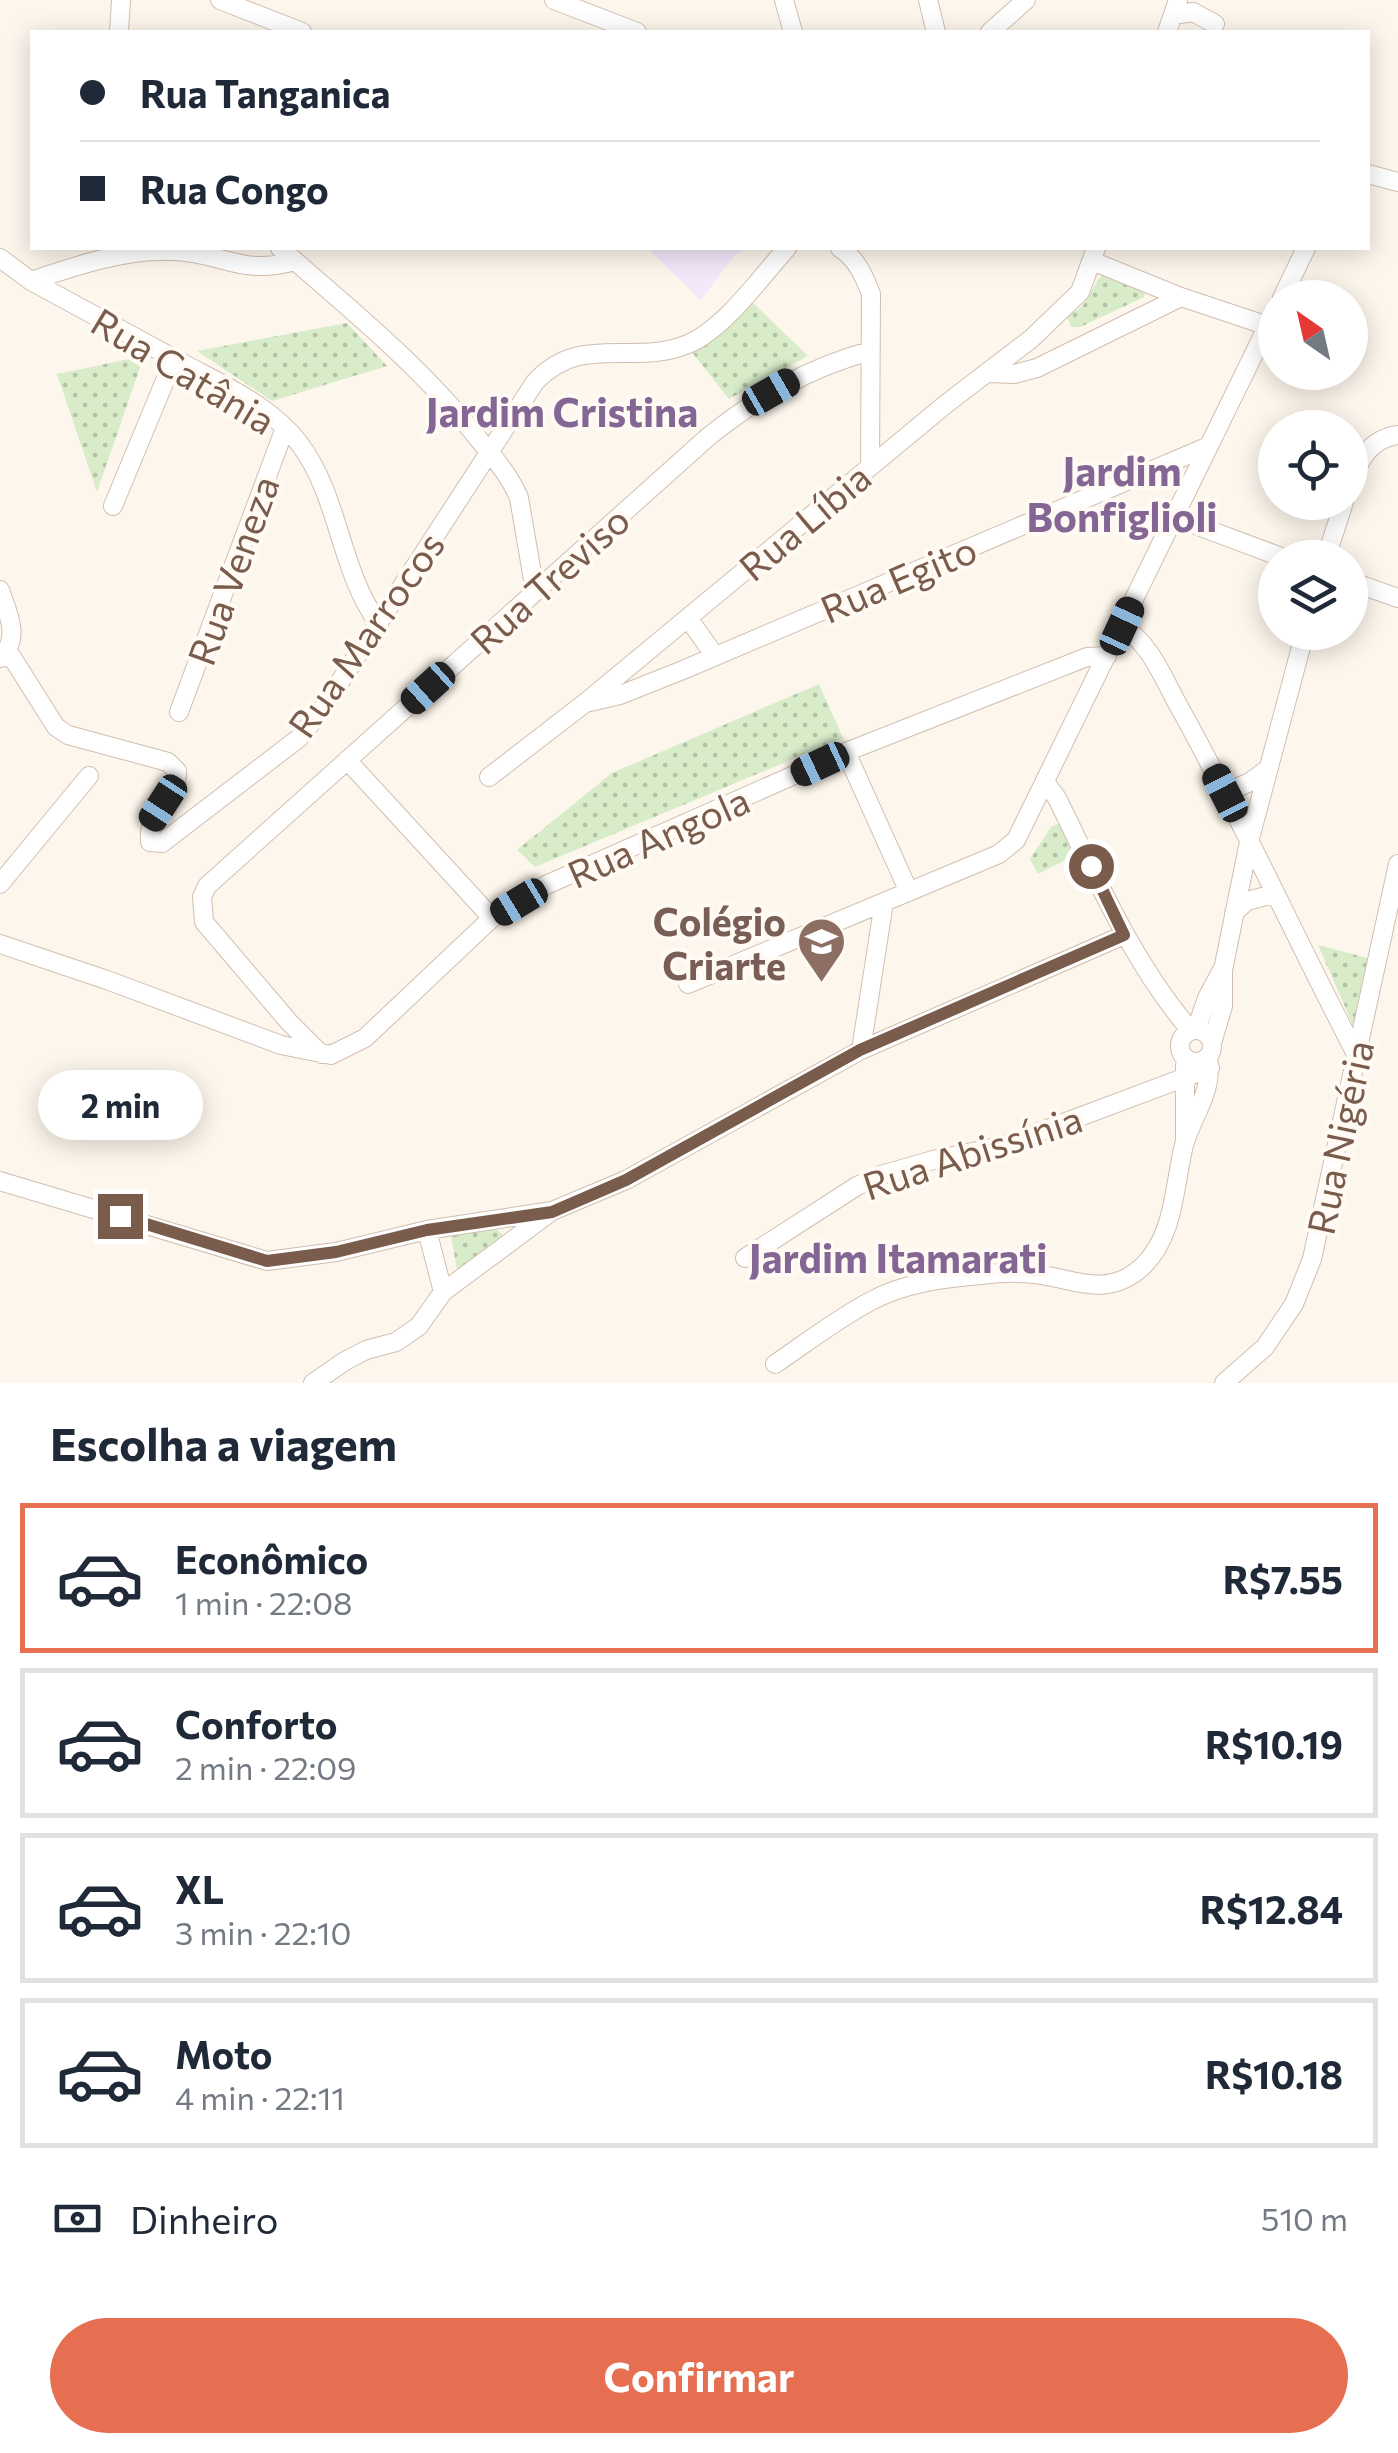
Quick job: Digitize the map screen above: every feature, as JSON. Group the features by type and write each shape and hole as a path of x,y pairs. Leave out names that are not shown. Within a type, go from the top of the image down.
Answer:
{"street":[{"path":"119,30 121,0"},
{"path":"220,0 297,30"},
{"path":"554,0 632,30"},
{"path":"784,0 792,30"},
{"path":"928,0 936,30"},
{"path":"992,30 1026,0"},
{"path":"1200,0 1217,28"},
{"path":"1173,16 1193,12 1217,28"},
{"path":"1370,175 1398,182"},
{"path":"31,281 71,268 169,250 192,252 244,267 268,268 295,261"},
{"path":"282,250 416,366 513,484 519,498 534,592"},
{"name":"Rua Marrocos","path":"4,655 56,727 68,735 168,762 176,771 177,781 149,825 150,842 162,843 298,738 321,711 548,368 571,356 601,351 636,353 689,344 735,306 785,250"},
{"path":"843,250 864,275 871,294 870,466"},
{"path":"1291,280 1305,250"},
{"path":"1094,254 1181,297 1258,316"},
{"name":"Rua Líbia","path":"489,777 1031,340 1072,303 1094,254"},
{"name":"Rua Catânia","path":"0,258 31,281 250,401 285,428 321,480 362,600 379,624"},
{"path":"989,373 1014,374 1037,368 1181,297"},
{"path":"1031,340 1050,349 1080,348"},
{"path":"688,984 999,854 1016,840 1258,346"},
{"name":"Rua Treviso","path":"321,1054 204,922 202,897 207,886 746,407 796,377 870,351"},
{"path":"112,506 174,358"},
{"name":"Rua Veneza","path":"179,712 285,428"},
{"path":"1368,450 1398,435"},
{"name":"Rua Egito","path":"585,703 620,695 715,656 1209,446"},
{"path":"1174,517 1258,548"},
{"path":"1368,588 1398,598"},
{"path":"0,590 13,636 4,655"},
{"path":"688,618 715,656"},
{"path":"1122,626 1136,634 1153,660 1225,793 1356,1054"},
{"path":"775,1364 870,1301 900,1289 986,1274 1036,1274 1085,1286 1127,1276 1143,1267 1169,1222 1185,1140 1202,1103 1223,1006 1223,970 1249,842 1299,650"},
{"name":"Rua Angola","path":"321,1054 331,1055 365,1038 492,918 546,886 846,752 1087,656 1106,656"},
{"path":"846,752 909,892"},
{"path":"347,760 492,918"},
{"path":"1225,793 1250,782 1268,768"},
{"path":"0,884 88,776"},
{"path":"1045,782 1188,1048"},
{"name":"Rua Nigéria","path":"1224,1383 1266,1348 1294,1304 1312,1259 1398,864"},
{"path":"1234,913 1247,901 1274,894"},
{"path":"860,1050 884,902"},
{"path":"312,1383 366,1350 396,1342 418,1326 442,1292 552,1212 626,1180 860,1050 1124,935"},
{"path":"0,944 281,1045 321,1054"},
{"path":"1185,1140 1188,1048 1207,998 1223,970"},
{"path":"1188,1048 1206,1034 1210,1056"},
{"name":"Rua Abissínia","path":"745,1258 880,1175 1002,1146 1188,1048 1210,1056"},
{"path":"0,1180 267,1261 336,1252 427,1230 552,1212"},
{"path":"427,1230 442,1292"}],"shaded area":[{"path":"649,250 745,250 734,256 701,300"}],"green space":[{"path":"1104,274 1145,292 1144,297 1080,327 1071,327 1067,316 1087,301"},
{"path":"752,302 808,356 729,399 691,351"},
{"path":"347,323 387,366 272,401 197,351"},
{"path":"144,356 97,492 57,374"},
{"path":"819,684 843,738 535,867 517,850 612,773"},
{"path":"1062,822 1083,851 1038,874 1030,859 1051,827"},
{"path":"1318,945 1371,959 1353,1025"},
{"path":"493,1227 503,1235 503,1241 470,1265 457,1269 451,1236 460,1231"}],"place":[{"name":"Colégio Criarte","path":"821,984"}],"district":[{"name":"Jardim Cristina","path":"562,410"},
{"name":"Jardim Bonfiglioli","path":"1122,492"},
{"name":"Jardim Itamarati","path":"898,1256"}],"route":[{"path":"120,1216 267,1261 336,1252 427,1230 552,1212 626,1180 724,1129 860,1050 1124,935 1091,866"}]}
